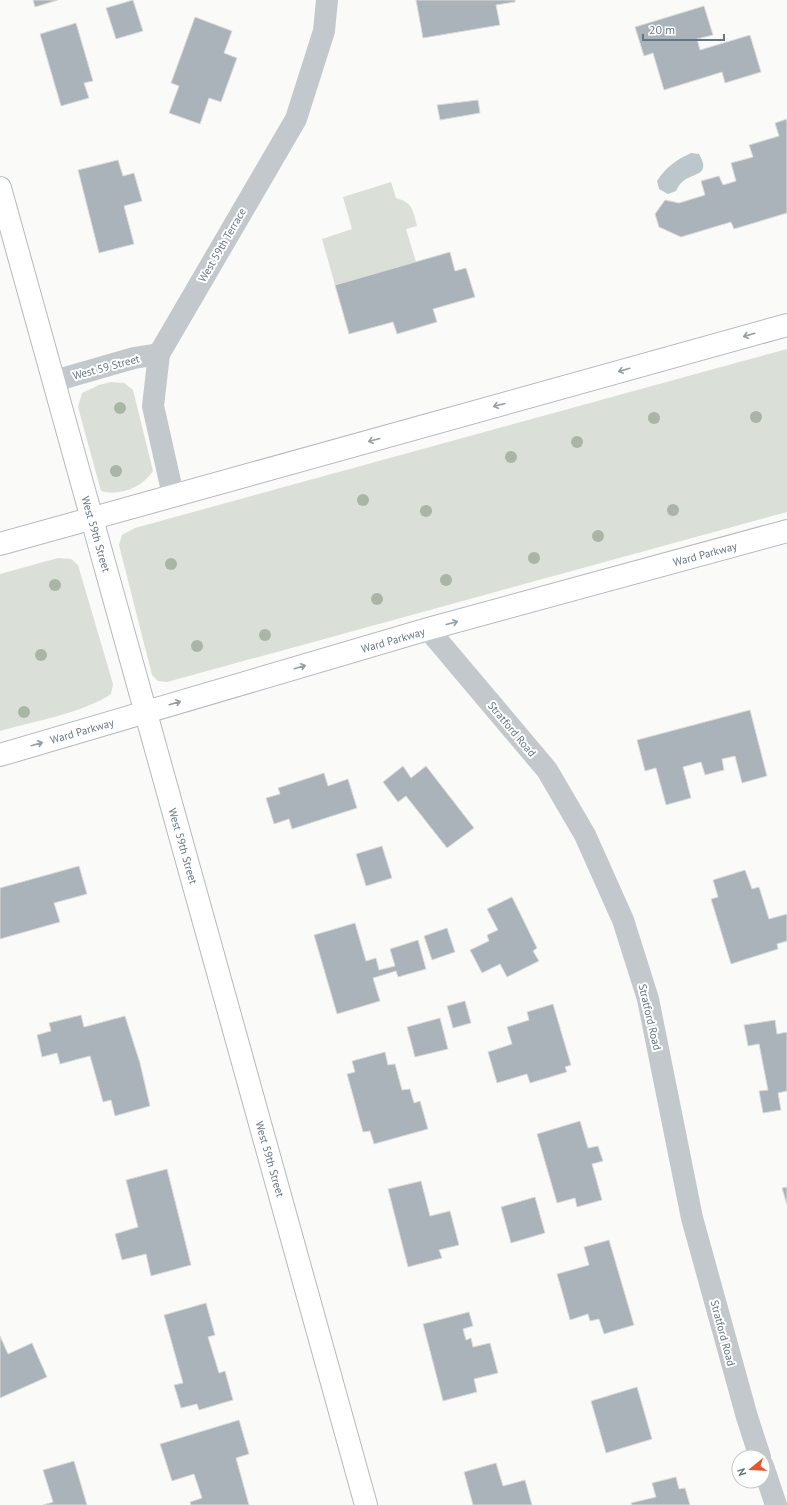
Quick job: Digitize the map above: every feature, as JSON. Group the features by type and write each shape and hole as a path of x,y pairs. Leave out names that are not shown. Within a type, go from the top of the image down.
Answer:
{"main road":[{"name":"West 59th Street","path":"0,188 366,1505"},
{"path":"0,544 92,517 787,325"},
{"name":"Ward Parkway","path":"0,755 428,630 787,531"}],"street":[{"name":"West 59th Terrace","path":"173,495 153,406 159,354 296,119 324,31 326,0"},
{"name":"West 59 Street","path":"54,381 134,358 159,354"},
{"name":"Stratford Road","path":"428,630 547,770 585,835 623,920 648,999 692,1218 747,1417 757,1449"},
{"path":"771,1489 776,1505"}],"shaded area":[{"path":"691,153 699,154 702,160 703,169 684,180 676,191 668,194 659,189 657,181 664,172 676,161"},
{"path":"391,182 396,198 406,202 409,205 414,216 417,226 406,229 416,262 335,285 322,239 352,229 343,197"},
{"path":"787,349 787,512 167,682 158,681 152,675 119,545 122,535 135,528"},
{"path":"111,382 124,383 133,390 153,471 137,486 116,492 101,491 78,407 82,393 99,385"},
{"path":"58,558 71,559 78,565 113,684 111,694 100,701 58,716 0,731 0,574"}],"building":[{"path":"33,0 58,0 35,7"},
{"path":"133,0 143,31 116,39 106,8"},
{"path":"416,0 515,0 515,2 496,5 500,25 423,38"},
{"path":"704,6 713,35 697,39 700,50 750,35 761,72 725,83 722,72 664,90 653,53 644,56 635,27"},
{"path":"195,17 232,31 224,53 237,58 221,102 209,98 200,124 169,113 179,86 171,83"},
{"path":"76,23 93,81 84,83 89,98 61,106 40,34"},
{"path":"478,100 480,113 440,120 437,105"},
{"path":"787,119 787,213 734,229 731,222 681,237 659,227 655,214 665,200 679,203 705,195 701,181 719,176 723,185 736,181 731,163 753,157 749,145 779,136 775,123"},
{"path":"118,160 123,176 134,173 142,201 124,206 134,244 99,253 78,170"},
{"path":"450,252 455,271 466,268 475,297 433,309 437,322 397,334 393,322 349,334 335,285"},
{"path":"750,710 767,776 742,783 735,756 722,759 724,770 705,775 701,762 683,767 691,798 666,805 656,768 645,771 637,740"},
{"path":"403,766 411,778 426,766 474,828 447,848 406,796 398,802 383,782"},
{"path":"324,773 328,786 348,779 357,808 292,829 289,819 274,824 266,798 280,794 278,788"},
{"path":"382,846 392,878 366,886 356,854"},
{"path":"79,866 87,894 54,903 60,922 0,939 0,888"},
{"path":"745,870 752,889 759,887 769,919 787,914 787,941 777,944 778,949 731,964 711,899 718,897 713,880"},
{"path":"512,897 537,948 533,951 539,961 507,977 500,964 482,973 470,950 489,941 487,935 498,930 487,909"},
{"path":"355,923 366,961 376,958 379,970 395,966 390,949 418,940 426,969 398,977 396,971 373,978 380,1001 337,1014 314,935"},
{"path":"447,928 455,952 432,960 424,936"},
{"path":"465,1001 471,1023 453,1028 447,1006"},
{"path":"553,1004 571,1065 565,1067 567,1072 530,1083 527,1074 497,1083 488,1052 512,1044 507,1027 529,1020 527,1012"},
{"path":"81,1015 84,1027 125,1016 140,1063 150,1106 115,1116 111,1100 103,1102 90,1056 60,1064 57,1053 42,1057 37,1035 51,1031 49,1023"},
{"path":"440,1018 448,1049 415,1057 407,1027"},
{"path":"775,1020 777,1034 787,1032 787,1091 778,1093 781,1110 763,1113 759,1091 768,1090 759,1044 748,1046 744,1025"},
{"path":"385,1052 388,1065 395,1064 402,1090 410,1089 414,1103 420,1101 428,1129 374,1144 370,1131 363,1132 347,1074 355,1072 352,1061"},
{"path":"580,1121 588,1148 598,1146 603,1161 592,1164 602,1200 577,1207 575,1198 557,1203 537,1134"},
{"path":"167,1169 191,1265 151,1276 146,1254 122,1260 115,1234 138,1227 126,1180"},
{"path":"421,1181 430,1216 450,1211 459,1245 439,1250 442,1258 408,1267 388,1189"},
{"path":"787,1187 787,1205 782,1188"},
{"path":"535,1197 545,1233 511,1243 501,1207"},
{"path":"609,1240 634,1325 604,1334 599,1319 590,1321 588,1314 570,1320 557,1274 589,1265 584,1247"},
{"path":"206,1303 215,1335 208,1337 219,1373 225,1371 233,1400 199,1410 197,1404 181,1408 174,1385 183,1383 164,1315"},
{"path":"469,1312 473,1326 463,1329 466,1340 471,1338 473,1347 490,1343 498,1373 474,1379 477,1392 443,1401 423,1324"},
{"path":"0,1336 8,1354 32,1343 47,1377 0,1398"},
{"path":"637,1387 652,1439 606,1453 591,1401"},
{"path":"239,1420 249,1454 236,1458 249,1505 191,1505 190,1502 202,1498 194,1474 172,1481 160,1444"},
{"path":"74,1461 87,1505 43,1505 53,1502 43,1470"},
{"path":"496,1463 503,1486 525,1480 532,1505 473,1505 464,1472"},
{"path":"676,1477 679,1489 685,1488 690,1505 632,1505 631,1503 656,1497 652,1483"}]}
